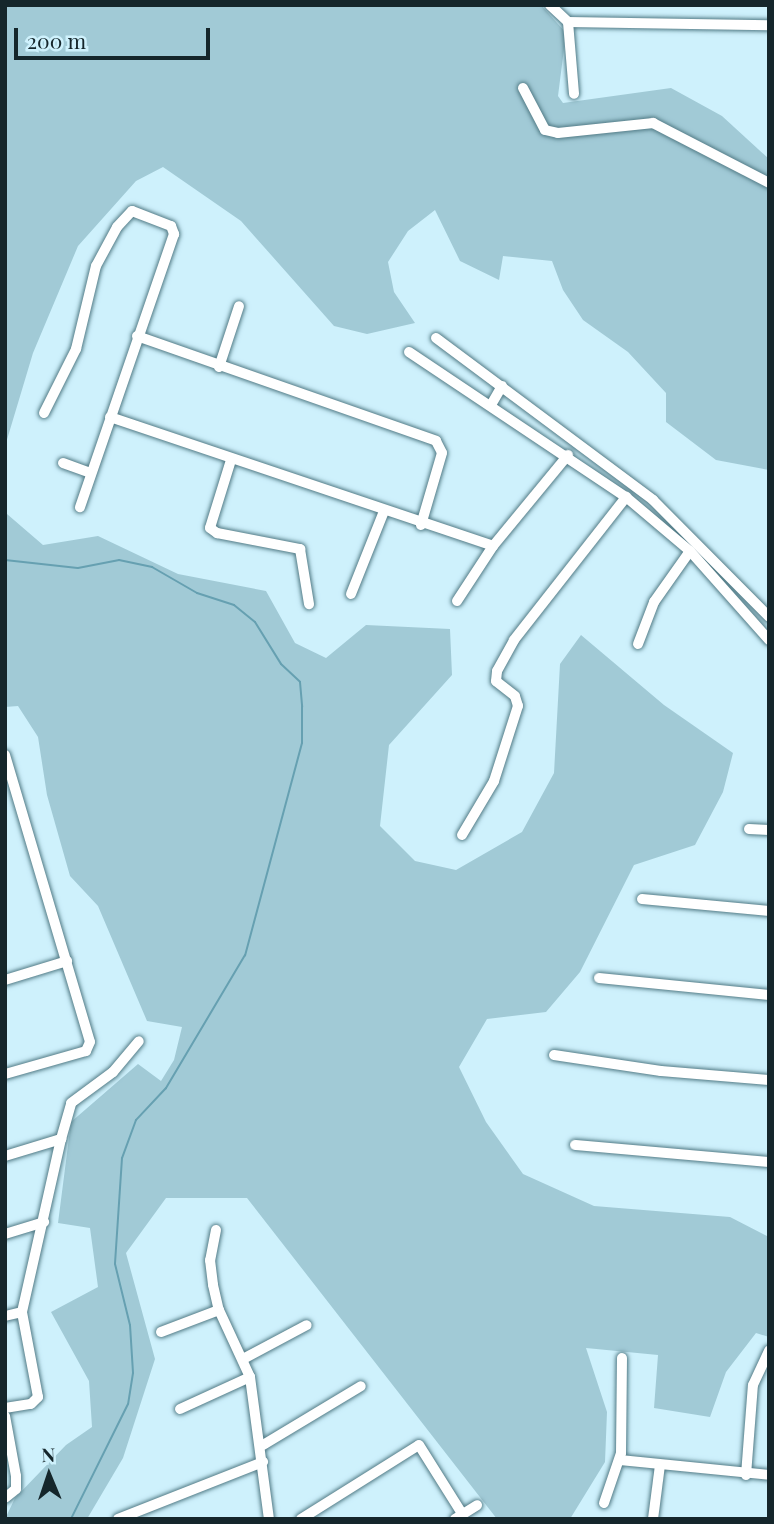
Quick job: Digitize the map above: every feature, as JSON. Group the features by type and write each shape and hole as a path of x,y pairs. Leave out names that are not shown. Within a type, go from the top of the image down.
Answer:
{"street":[{"path":"550,5 568,22 574,94"},
{"path":"568,22 769,25"},
{"path":"523,88 545,130 558,133 653,123 769,183"},
{"path":"44,413 76,349 99,258 117,227 132,211 174,231 80,507"},
{"path":"219,367 239,306"},
{"path":"137,336 436,441 442,453 421,525"},
{"path":"436,338 653,500 767,609"},
{"path":"409,352 568,455 626,497 690,551 769,640"},
{"path":"491,405 502,386"},
{"path":"110,417 421,525 493,546"},
{"path":"457,601 493,546 568,455"},
{"path":"232,460 210,528 217,533 300,549 309,604"},
{"path":"63,463 90,473"},
{"path":"462,835 494,781 519,706 515,696 496,681 497,671 514,640 626,497"},
{"path":"351,594 384,511"},
{"path":"638,644 654,601 690,551"},
{"path":"5,755 90,1047 5,1074"},
{"path":"749,829 769,830"},
{"path":"642,899 769,911"},
{"path":"5,980 67,961"},
{"path":"599,978 769,995"},
{"path":"5,1408 31,1404 38,1397 22,1312 71,1103 113,1072 139,1041"},
{"path":"554,1055 662,1071 769,1080"},
{"path":"5,1156 61,1139"},
{"path":"575,1145 769,1162"},
{"path":"5,1234 44,1222"},
{"path":"216,1230 210,1259 219,1310 250,1377 263,1445 269,1519"},
{"path":"161,1332 219,1310"},
{"path":"5,1316 22,1312"},
{"path":"243,1359 307,1325"},
{"path":"746,1475 753,1385 769,1351"},
{"path":"604,1503 620,1460 622,1358"},
{"path":"180,1409 250,1377"},
{"path":"263,1445 361,1386"},
{"path":"5,1416 16,1476 16,1489 5,1498"},
{"path":"301,1519 419,1445 458,1515 477,1505"},
{"path":"620,1460 746,1475 769,1475"},
{"path":"118,1519 263,1462"},
{"path":"653,1519 660,1465"}],"shaded area":[{"path":"5,5 541,5 566,33 558,96 563,103 671,88 722,116 769,159 769,470 716,460 666,422 666,393 628,352 583,320 563,290 552,261 503,256 499,280 460,261 435,210 408,231 388,262 394,292 415,323 367,334 334,326 241,221 163,167 136,181 78,246 33,353 6,443 7,514 43,545 98,536 178,574 266,591 295,643 326,658 366,625 450,629 452,675 389,745 380,826 415,861 456,870 522,832 554,773 560,664 581,635 664,705 733,753 723,792 695,845 634,865 580,972 546,1012 487,1019 459,1067 486,1122 523,1174 594,1206 730,1217 769,1237 769,1337 756,1333 726,1372 710,1417 654,1408 658,1355 586,1348 607,1412 605,1462 570,1519 497,1519 247,1198 166,1198 126,1253 155,1359 123,1458 87,1519 5,1519 15,1498 66,1445 92,1427 89,1381 51,1312 98,1287 90,1228 58,1223 71,1122 138,1064 161,1081 174,1060 182,1027 147,1021 98,906 70,876 47,795 38,737 18,706 5,707"}],"waterway":[{"path":"5,560 78,568 119,560 152,567 197,593 234,605 255,622 281,664 300,682 302,707 302,743 245,955 166,1088 136,1120 122,1158 115,1264 130,1325 133,1373 128,1404 71,1519"}]}
